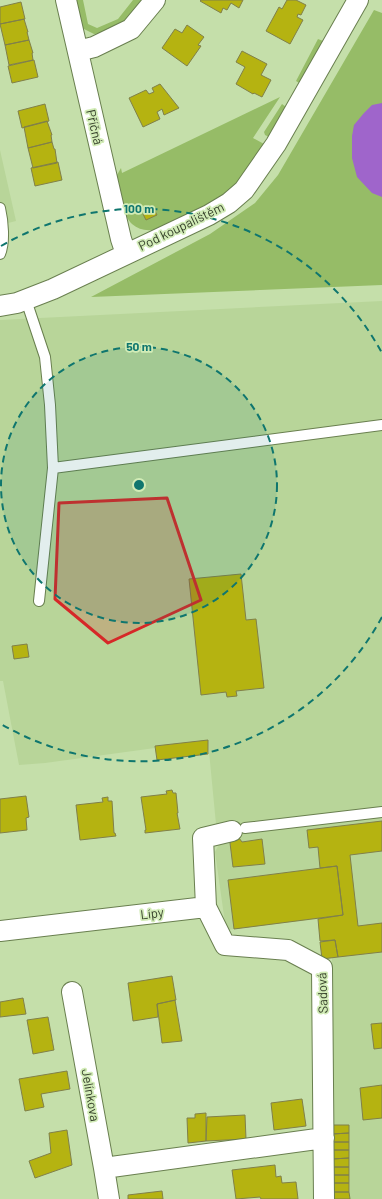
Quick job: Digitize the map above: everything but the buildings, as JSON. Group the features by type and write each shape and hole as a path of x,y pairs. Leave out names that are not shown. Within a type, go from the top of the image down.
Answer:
{"street":[{"name":"Příčná","path":"66,0 121,240 126,254"},
{"path":"78,51 94,47 131,29 155,0"},
{"name":"Pod koupalištěm","path":"0,306 17,303 54,289 209,215 229,203 244,190 276,144 358,0"},
{"path":"206,907 203,838 238,829"},
{"name":"Lípy","path":"0,931 206,907"},
{"name":"Sadová","path":"206,907 225,944 288,950 322,968 324,1199"},
{"name":"Jelínkova","path":"72,992 109,1199"},
{"path":"104,1168 324,1138"}],"lane":[{"path":"0,208 2,217 3,247 0,254"},
{"path":"26,300 45,357 50,405 52,468 39,601"},
{"path":"52,468 382,424"},
{"path":"238,829 382,812"}],"highlighted area":[{"path":"167,498 201,600 108,643 55,599 59,503"}],"shaded area":[{"path":"76,0 83,0 88,24 97,28 118,19 133,0 146,0 124,24 105,33 94,34 82,28"},
{"path":"374,10 382,13 382,285 91,297 210,234 255,203 278,175"},
{"path":"318,39 323,41 301,84 296,81"},
{"path":"280,97 253,138 264,144 246,172 234,186 213,201 160,228 144,230 132,224 126,214 120,194 117,175 121,168 122,173"},
{"path":"382,103 382,197 372,193 357,177 352,158 352,136 354,125 364,113 372,105"},
{"path":"282,104 286,107 286,109 269,137 265,135 264,132"},
{"path":"0,150 16,221 0,225"},
{"path":"382,301 382,1199 350,1199 349,1125 332,1125 332,958 322,959 318,919 226,930 215,852 219,845 230,843 233,839 230,823 216,824 208,741 155,746 155,748 45,763 19,765 3,681 0,681 0,320"}]}
